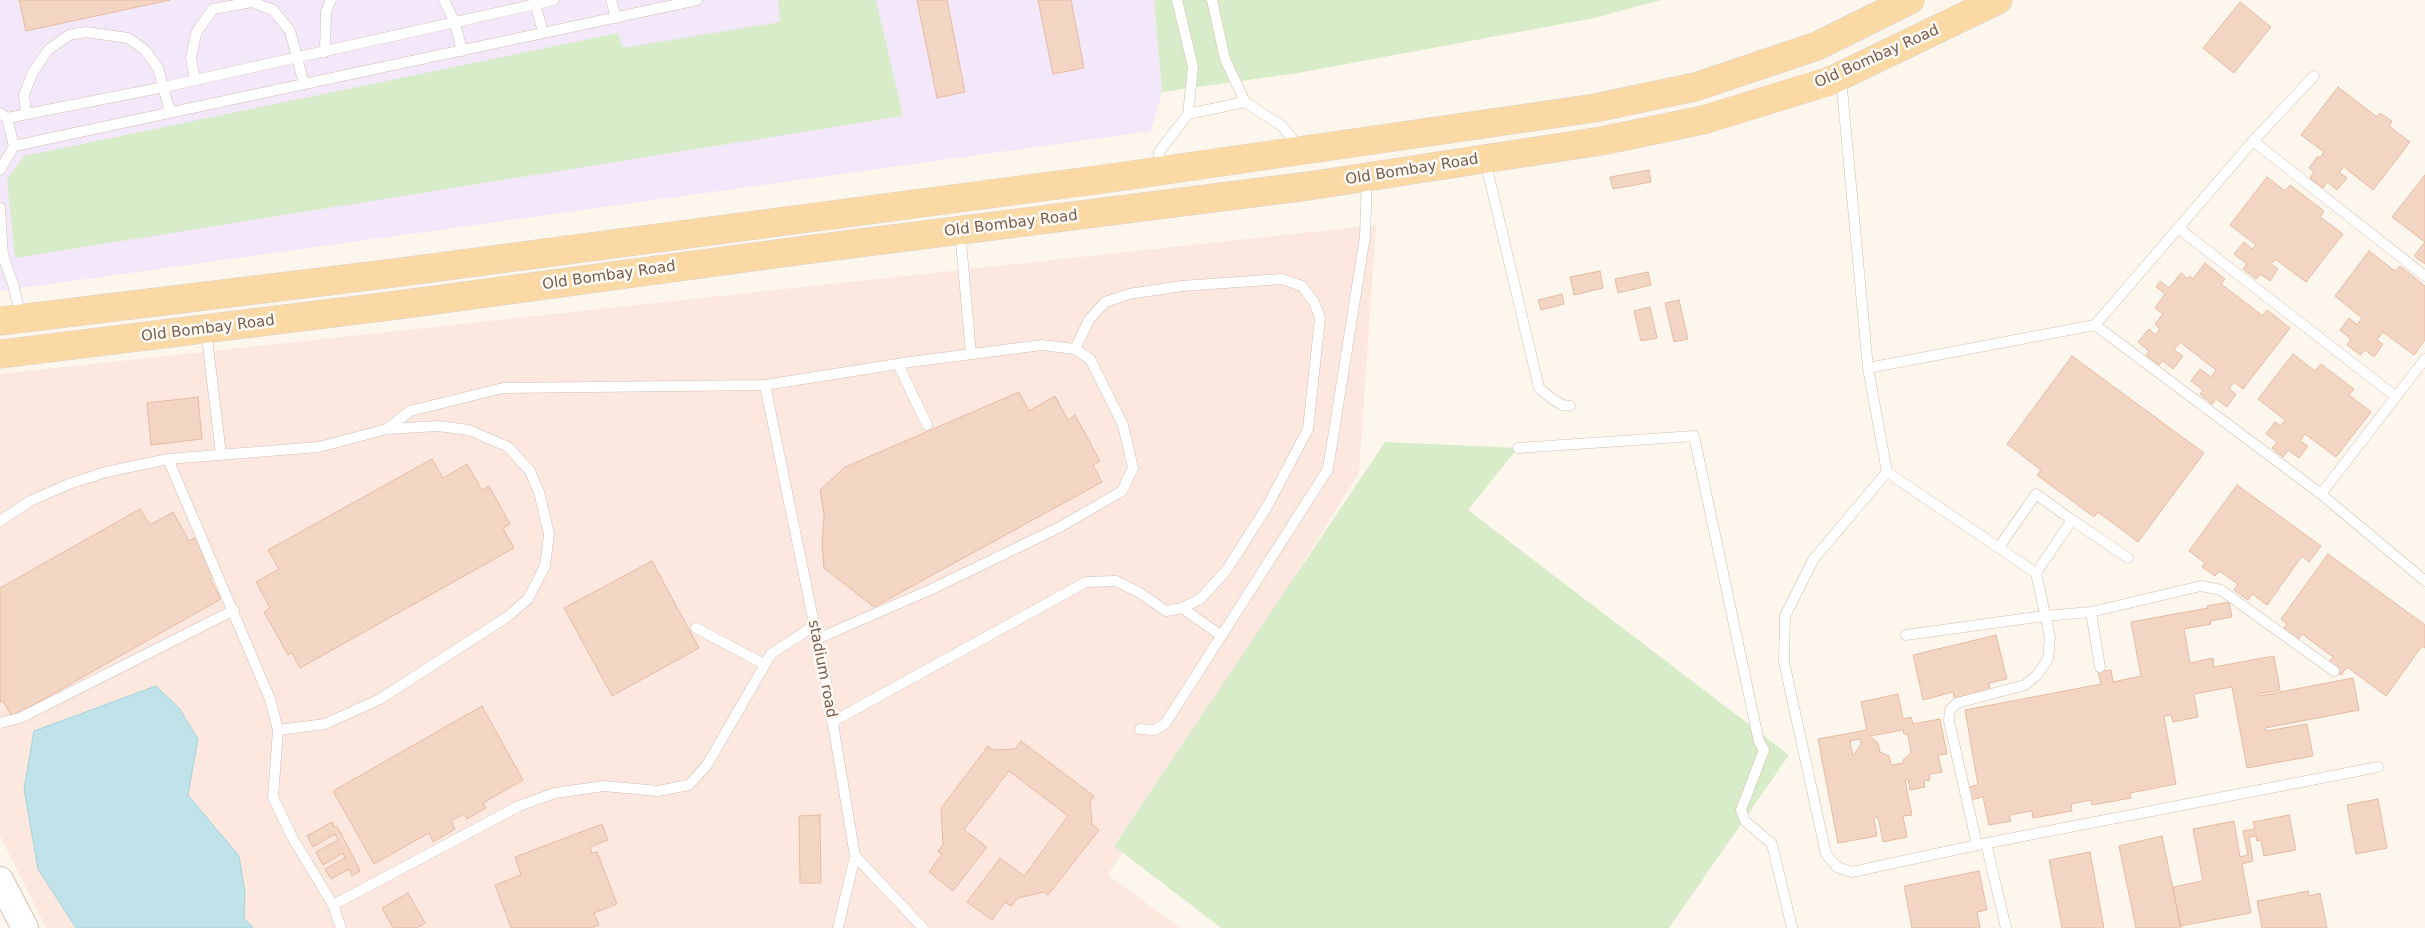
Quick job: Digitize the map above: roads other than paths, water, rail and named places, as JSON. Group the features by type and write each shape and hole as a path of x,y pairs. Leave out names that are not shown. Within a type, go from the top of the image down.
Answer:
{"main road":[{"path":"11,320 394,273 1232,161 1595,108 1695,88 1816,46 1910,0"},
{"name":"Old Bombay Road","path":"0,354 206,329 1367,178 1601,141 1703,120 1841,76 1984,4"},
{"path":"1232,161 1236,195"},
{"path":"0,880 24,928"}],"lane":[{"path":"325,52 326,12 331,0"},
{"path":"444,0 455,23 462,51"},
{"path":"14,146 3,115 26,114 164,87 455,23 535,2 554,0"},
{"path":"611,0 616,18"},
{"path":"0,170 14,146 697,0"},
{"path":"1160,170 1159,152 1188,114 1193,67 1177,0"},
{"path":"1212,0 1225,59 1245,102 1282,126 1302,151"},
{"path":"195,80 191,58 196,34 213,9 252,2 273,10 290,32 304,84"},
{"path":"535,2 542,32"},
{"path":"26,114 24,95 33,72 48,50 69,35 86,32 128,38 145,50 158,68 170,112"},
{"path":"1841,76 1868,368 1887,472 2036,573 2050,637 2048,659 2037,675 2025,685 1957,703 1950,710 1949,721 1981,844 2006,928"},
{"path":"1868,368 2095,325 2252,141 2314,76"},
{"path":"1188,114 1245,102"},
{"path":"2252,141 2425,276"},
{"path":"1485,159 1539,388 1562,405 1570,406"},
{"path":"1140,729 1154,730 1165,724 1328,469 1365,236 1367,178"},
{"path":"0,208 3,256 13,284 11,320"},
{"path":"2178,228 2395,396"},
{"path":"960,230 972,354"},
{"path":"832,722 1086,582 1116,581 1140,593 1166,611 1182,608 1200,599 1226,571 1268,505 1308,429 1320,318 1314,302 1302,286 1282,279 1182,286 1129,294 1105,302 1089,320 1075,349"},
{"path":"2095,325 2321,494 2425,581"},
{"path":"206,329 222,454"},
{"path":"387,429 410,411 503,388 765,385 898,364 1042,345 1075,349 1090,359 1123,425 1133,468 1122,491 1043,535 932,589 817,639"},
{"path":"2321,494 2425,359"},
{"path":"898,364 927,425"},
{"name":"stadium road","path":"765,385 817,639 855,856"},
{"path":"0,521 30,501 69,484 106,472 168,459 319,448 387,429 438,426 469,430 508,447 530,470 540,492 549,534 545,566 528,599 507,618 380,699 325,724 278,730"},
{"path":"1518,448 1694,436 1759,742 1764,750 1741,810 1745,821 1772,844 1792,928"},
{"path":"168,459 263,678 278,730 273,797 292,837 333,905 341,928"},
{"path":"1887,472 1813,560 1785,616 1784,662 1826,854 1837,867 1852,872 1981,844 2378,767"},
{"path":"1999,547 2036,494 2128,558"},
{"path":"2036,573 2072,520"},
{"path":"1906,635 2044,616 2090,612 2201,586 2221,590 2334,670"},
{"path":"1182,608 1222,636"},
{"path":"0,722 20,718 234,610"},
{"path":"2090,612 2100,667"},
{"path":"333,905 519,806 554,793 604,786 658,791 688,785 706,765 771,654 814,626"},
{"path":"696,628 764,664"},
{"path":"838,928 855,856"},
{"path":"855,856 923,928"}],"water":[{"path":"156,686 179,708 198,739 188,795 239,856 245,892 244,918 253,928 76,928 38,869 24,789 34,731"}]}
